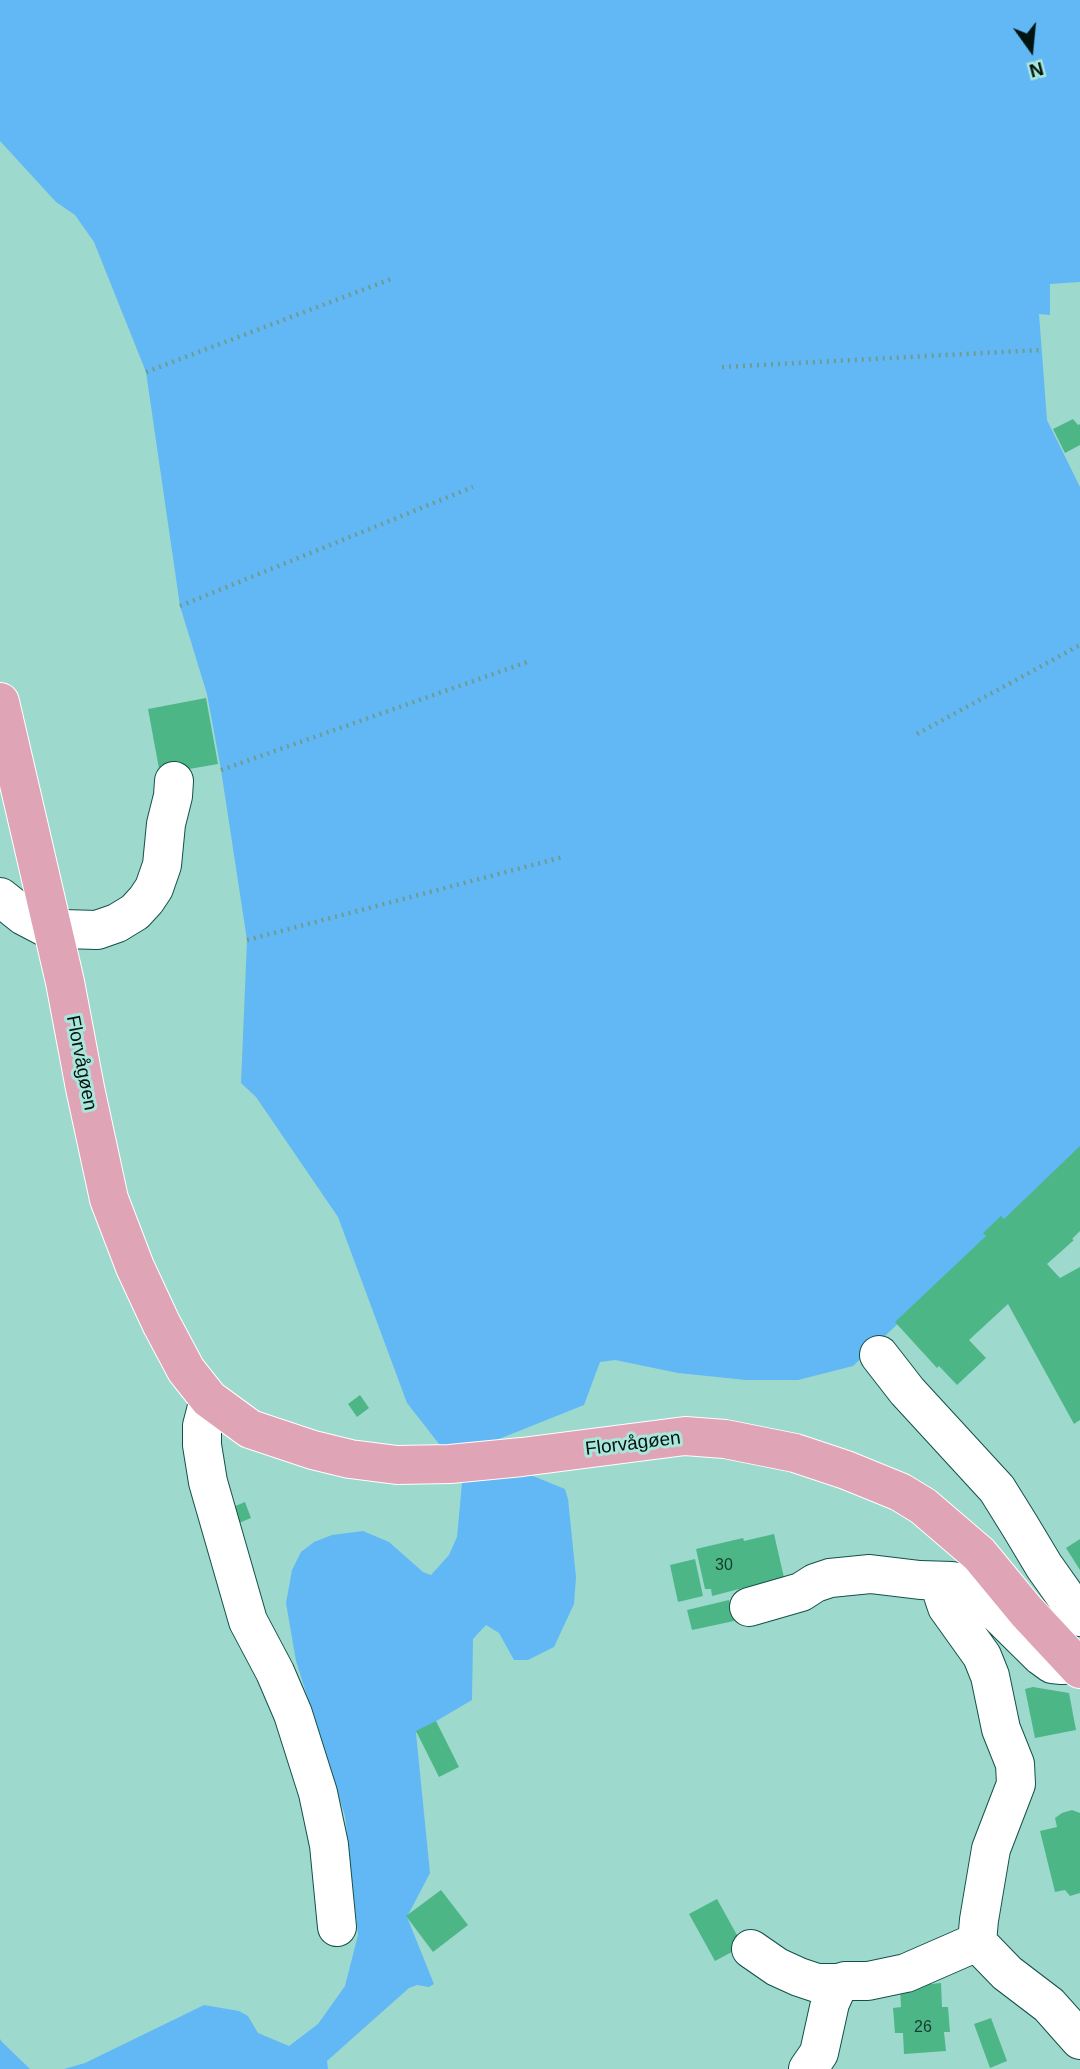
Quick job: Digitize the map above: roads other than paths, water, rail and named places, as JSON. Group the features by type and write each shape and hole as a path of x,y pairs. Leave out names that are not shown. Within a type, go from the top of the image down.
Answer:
{"main road":[{"name":"Florvågøen","path":"0,706 65,982 109,1199 135,1267 162,1323 186,1370 209,1399 250,1429 313,1450 350,1459 397,1465 450,1464 522,1457 685,1436 724,1439 795,1453 900,1492 923,1506 979,1555 1026,1611 1078,1666"}],"lane":[{"path":"0,897 24,916 54,928 97,930 117,923 135,912 154,888 162,865 174,781"},
{"path":"879,1355 996,1489 1044,1566 1080,1617"},
{"path":"209,1399 202,1426 208,1482 248,1622 266,1653 293,1714 318,1793 329,1845 337,1927"},
{"name":"Florvågøen","path":"750,1607 801,1592 830,1578 870,1574 952,1581 969,1585 1052,1664 1078,1666"},
{"path":"952,1581 942,1587 947,1607 982,1656 990,1676 1000,1729 1015,1764 1016,1784 992,1849 977,1942 1007,1973 1049,2005 1080,2040"},
{"path":"751,1949 777,1967 799,1977 817,1983 839,1983 868,1981 906,1973 977,1942"},
{"path":"808,2069 819,2053 830,2003 839,1983"}],"water":[{"path":"0,0 1080,0 1080,282 1050,284 1050,315 1039,314 1047,420 1080,487 1080,1152 853,1366 798,1380 746,1380 678,1373 615,1360 600,1362 584,1405 494,1441 528,1474 565,1489 576,1577 574,1604 554,1647 528,1660 514,1660 499,1633 486,1625 473,1639 472,1700 416,1733 430,1873 407,1917 434,1984 429,1987 417,1985 409,1988 327,2061 328,2069 64,2069 85,2063 204,2005 239,2011 248,2016 258,2033 289,2046 318,2024 345,1986 358,1935 345,1816 296,1661 286,1603 292,1570 301,1552 314,1542 332,1535 363,1531 389,1542 423,1572 431,1575 449,1555 457,1537 462,1483 443,1449 407,1403 338,1217 256,1097 241,1083 247,940 207,694 180,606 146,372 94,242 75,215 56,202 0,141"},
{"path":"0,2039 2,2042 30,2069 0,2069"}]}
